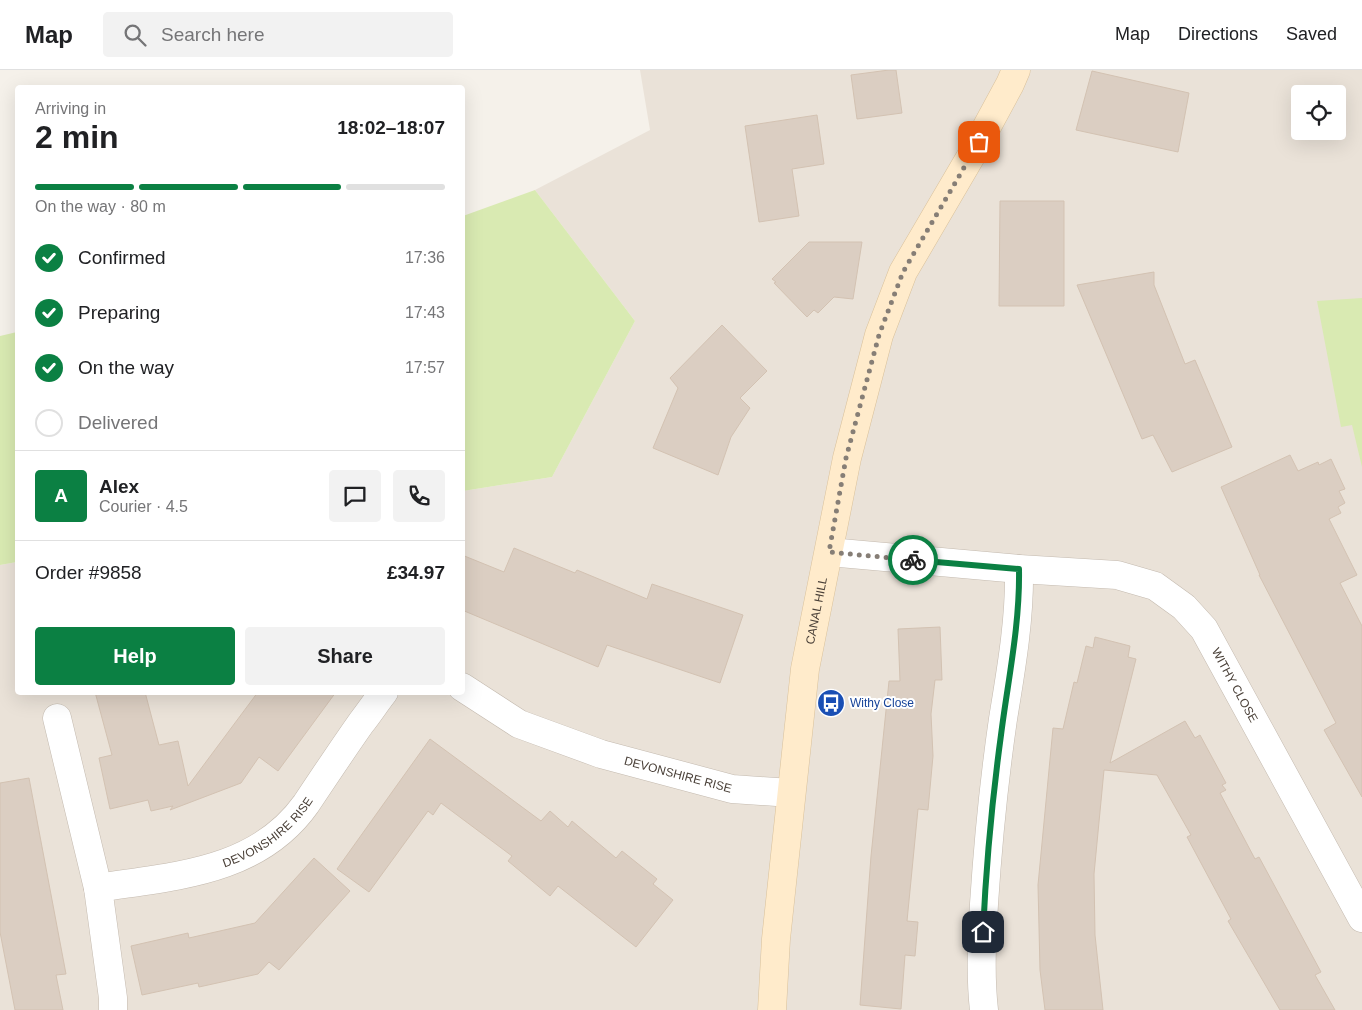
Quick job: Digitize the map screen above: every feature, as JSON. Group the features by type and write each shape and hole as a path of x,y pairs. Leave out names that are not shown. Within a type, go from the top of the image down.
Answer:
{"street":[{"name":"CANAL HILL","path":"772,1010 776,939 805,669 846,458 879,335 903,272 971,156 1016,70"},
{"name":"WITHY CLOSE","path":"829,552 1019,569 1117,574 1155,586 1184,607 1204,629 1362,918"},
{"path":"984,1010 982,994 983,932 987,850 1016,635 1019,569"},
{"name":"DEVONSHIRE RISE","path":"465,688 519,724 601,754 732,789 791,793"},
{"name":"DEVONSHIRE RISE","path":"98,888 201,872 239,859 274,839 304,807 345,745 382,695"},
{"path":"56,718 98,888 114,1010"}],"shaded area":[{"path":"640,70 1362,70 1362,1010 0,1010 0,565 15,562 15,695 465,695 465,491 552,477 635,321 535,190 650,130"}],"green space":[{"path":"535,190 635,321 552,477 465,491 465,215"},
{"path":"1362,298 1362,467 1352,425 1341,427 1317,301"},
{"path":"15,332 15,562 0,565 0,336"}],"building":[{"path":"896,70 902,113 857,119 851,75"},
{"path":"1092,71 1189,93 1178,152 1076,130"},
{"path":"817,115 824,164 792,169 799,216 759,222 745,126"},
{"path":"1000,201 1064,201 1064,306 999,306"},
{"path":"809,242 862,242 853,299 834,297 818,313 814,310 807,317 772,279"},
{"path":"1154,272 1154,285 1185,364 1195,360 1232,447 1172,472 1153,435 1142,439 1077,285"},
{"path":"722,325 767,371 740,398 750,408 731,437 718,475 653,448 678,388 670,378"},
{"path":"1290,455 1298,471 1318,462 1319,465 1331,459 1345,489 1339,491 1345,503 1338,507 1341,513 1329,519 1357,575 1340,583 1362,626 1362,797 1324,730 1336,723 1259,575 1221,487"},
{"path":"514,548 575,573 577,570 647,599 652,584 743,615 720,683 607,645 598,667 465,611 465,556 504,572"},
{"path":"940,627 942,680 935,680 931,714 933,756 928,810 918,809 907,921 918,922 915,956 905,955 901,1009 860,1005 871,856 889,681 900,681 898,629"},
{"path":"1095,637 1130,646 1128,657 1136,659 1110,763 1185,721 1195,738 1200,735 1226,783 1222,785 1226,790 1220,793 1255,859 1259,857 1321,972 1315,975 1335,1010 1280,1010 1228,921 1231,919 1187,837 1191,835 1157,775 1104,770 1094,874 1095,935 1103,1010 1045,1010 1040,970 1038,885 1053,728 1063,729 1074,682 1077,683 1086,646 1093,648"},
{"path":"96,695 146,695 159,745 178,741 188,786 256,695 334,695 278,771 259,757 241,783 170,810 173,806 151,811 148,800 110,809 99,758 112,755"},
{"path":"430,739 541,821 550,811 568,827 572,821 616,858 622,851 657,879 653,884 673,900 636,947 558,886 550,896 508,861 512,856 441,803 433,815 428,811 369,892 337,869"},
{"path":"29,778 66,974 56,975 63,1010 15,1010 0,932 0,783"},
{"path":"314,858 350,891 279,970 269,962 258,974 199,987 198,983 142,995 131,946 188,933 189,938 255,923"}],"way so far":[{"path":"913,560 854,556 829,552 846,458 879,335 903,272 979,142"}],"place":[{"name":"Withy Close","path":"831,703"}],"route":[{"path":"913,560 1019,569 1020,587 1016,635 987,850 983,932"}]}
